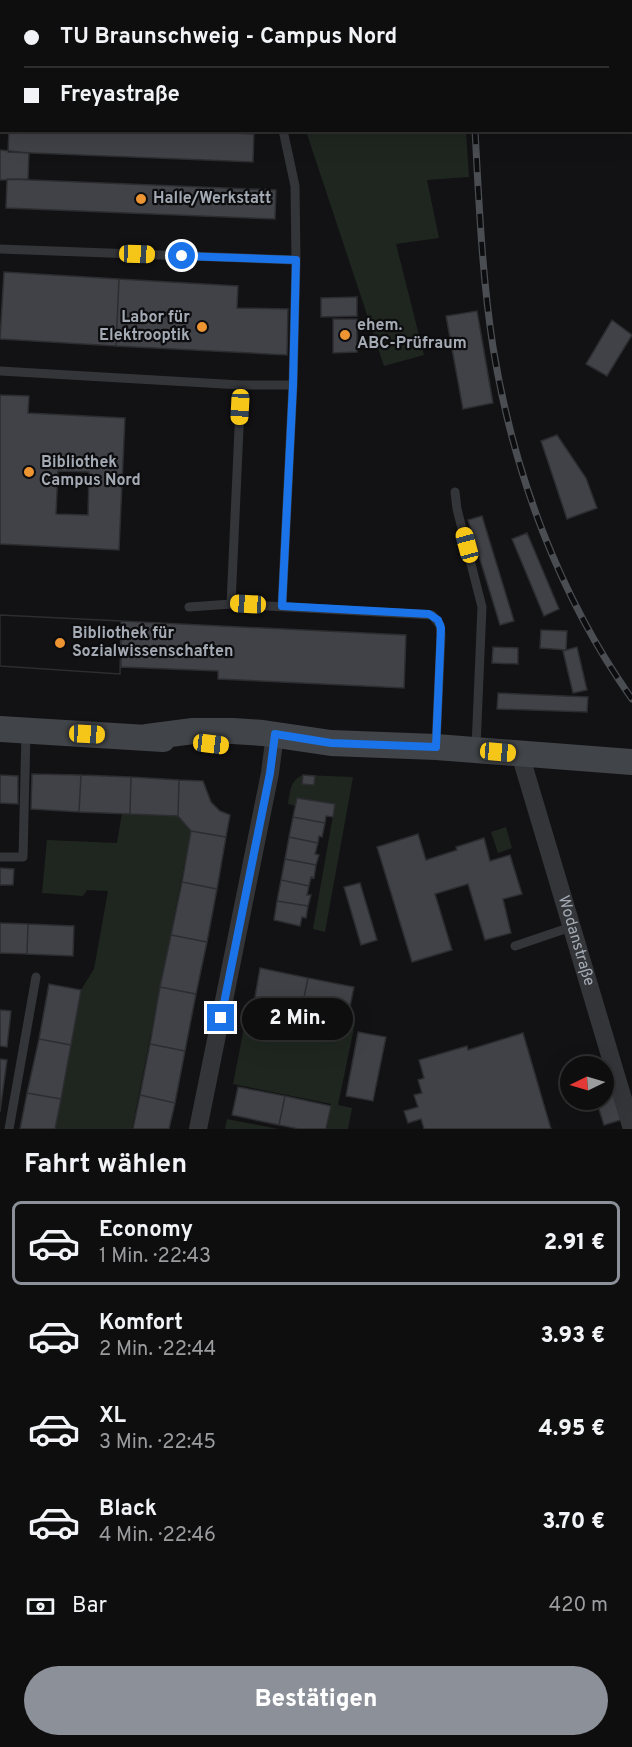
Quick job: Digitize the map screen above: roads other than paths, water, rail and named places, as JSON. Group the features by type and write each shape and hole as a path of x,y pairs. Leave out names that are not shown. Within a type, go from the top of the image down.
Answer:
{"main road":[{"path":"0,729 147,736 232,747 274,741 331,743 436,747 632,762"}],"street":[{"path":"198,1129 270,773 274,741"},
{"name":"Wodanstraße","path":"520,754 632,1129"}],"lane":[{"path":"282,606 293,385 296,260 295,186 283,132"},
{"path":"0,249 296,260"},
{"path":"0,370 241,385 293,385"},
{"path":"231,604 241,385"},
{"path":"455,492 457,509 482,606 476,750"},
{"path":"189,607 231,604 282,606 429,614 435,617 440,625 441,634 436,747"},
{"path":"0,857 23,857 26,730"},
{"path":"514,946 571,927"},
{"path":"9,1129 36,977"}],"railway":[{"path":"475,132 481,239 489,320 513,440 527,486 561,575 582,618 632,699"}],"place":[{"name":"Halle/Werkstatt","path":"141,199"},
{"name":"Labor für Elektrooptik","path":"202,327"},
{"name":"ehem. ABC-Prüfraum","path":"345,335"},
{"name":"Bibliothek Campus Nord","path":"29,472"},
{"name":"Bibliothek für Sozialwissenschaften","path":"60,643"}]}
